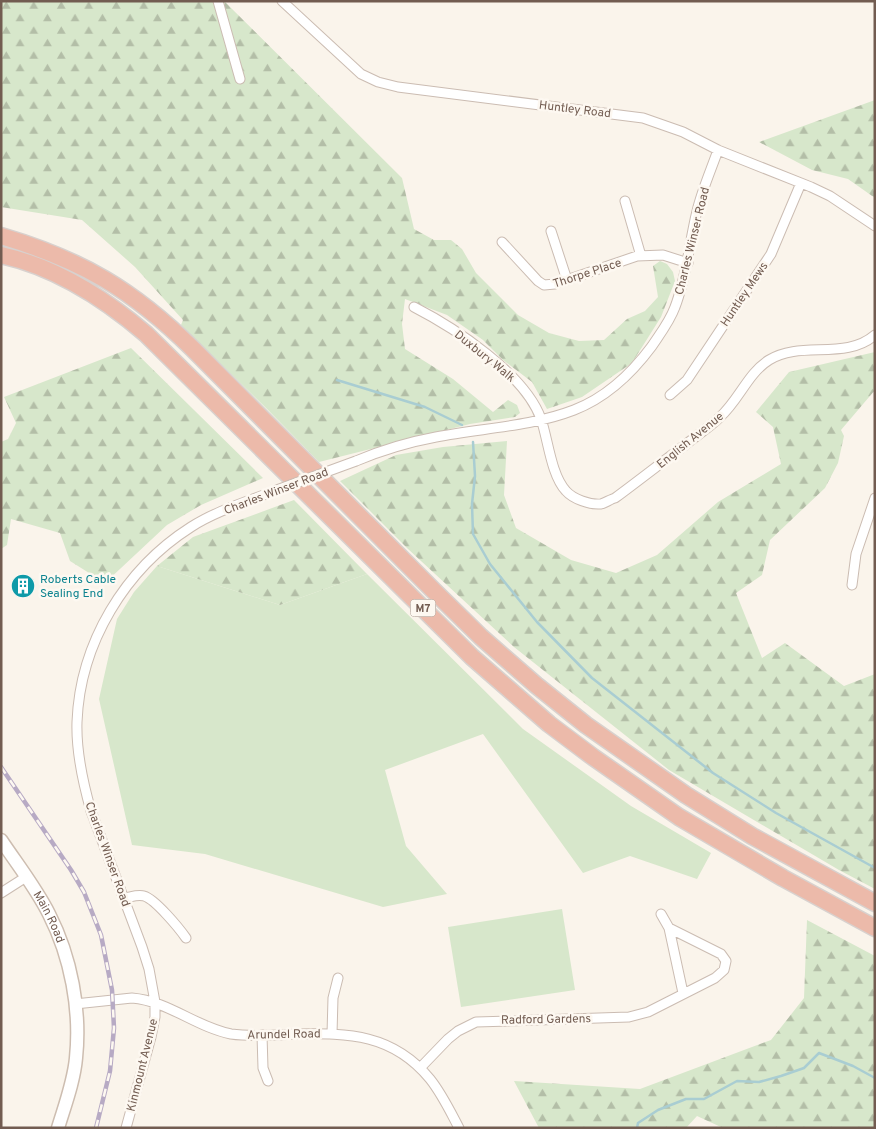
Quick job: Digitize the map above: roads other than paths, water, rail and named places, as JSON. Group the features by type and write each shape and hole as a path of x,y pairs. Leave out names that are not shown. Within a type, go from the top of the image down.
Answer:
{"highway":[{"name":"M7","path":"1,236 55,254 83,266 133,296 200,356 481,637 586,725 686,795 752,836 875,903"},
{"name":"M7","path":"1,255 32,264 84,289 118,310 168,354 472,657 549,724 593,757 679,816 783,878 875,928"}],"main road":[{"name":"Main Road","path":"1,840 45,907 56,930 72,982 77,1036 76,1059 58,1128"}],"street":[{"path":"218,1 240,79"},
{"name":"Huntley Road","path":"282,1 361,74 378,82 398,87 643,118 665,124 718,150 830,196 875,226"},
{"name":"Charles Winser Road","path":"155,1002 149,969 91,811 82,777 77,723 80,688 92,649 105,620 119,596 143,566 160,550 174,538 206,518 274,491 402,445 541,419 574,410 596,399 617,384 635,368 661,333 675,309 688,263 697,209 718,150"},
{"name":"Huntley Mews","path":"670,395 686,380 771,254 801,183"},
{"path":"625,201 641,256"},
{"path":"551,231 566,280"},
{"name":"Thorpe Place","path":"502,242 538,282 544,285 550,285 641,256 663,255 688,263"},
{"name":"Duxbury Walk","path":"414,307 436,318 499,365 519,384 531,399 541,419"},
{"name":"English Avenue","path":"541,419 560,483 566,492 575,498 601,504 615,498 720,418 736,400 753,374 761,365 769,360 776,356 794,352 852,347 862,344 875,335"},
{"path":"852,585 856,554 875,498"},
{"path":"1,893 26,877"},
{"path":"124,898 145,896 152,901 186,938"},
{"name":"Radford Gardens","path":"661,914 670,928 683,993"},
{"name":"Radford Gardens","path":"420,1068 448,1039 458,1031 476,1022 629,1017 648,1012 720,974 726,965 726,961 720,954 670,928"},
{"path":"674,949 677,943 685,936"},
{"path":"332,1034 333,998 338,978"},
{"name":"Arundel Road","path":"75,1004 132,998 155,1002 223,1032 240,1035 354,1035 387,1045 400,1052 420,1068 441,1095 459,1128"},
{"name":"Kinmount Avenue","path":"126,1128 151,1037 155,1017 155,1002"},
{"path":"262,1035 263,1068 268,1081"}],"waterway":[{"path":"337,380 425,407 462,425"},
{"path":"473,442 475,476 472,504 473,534 490,564 537,622 592,678 713,773 776,813 875,868"},
{"path":"637,1128 638,1123 658,1110 686,1099 704,1099 737,1081 759,1082 804,1068 819,1053 853,1066 875,1078"}],"railway":[{"path":"1,767 71,870 84,892 101,935 112,990 114,1028 110,1071 96,1128"}],"place":[{"name":"Roberts Cable Sealing End","path":"23,586"}]}
